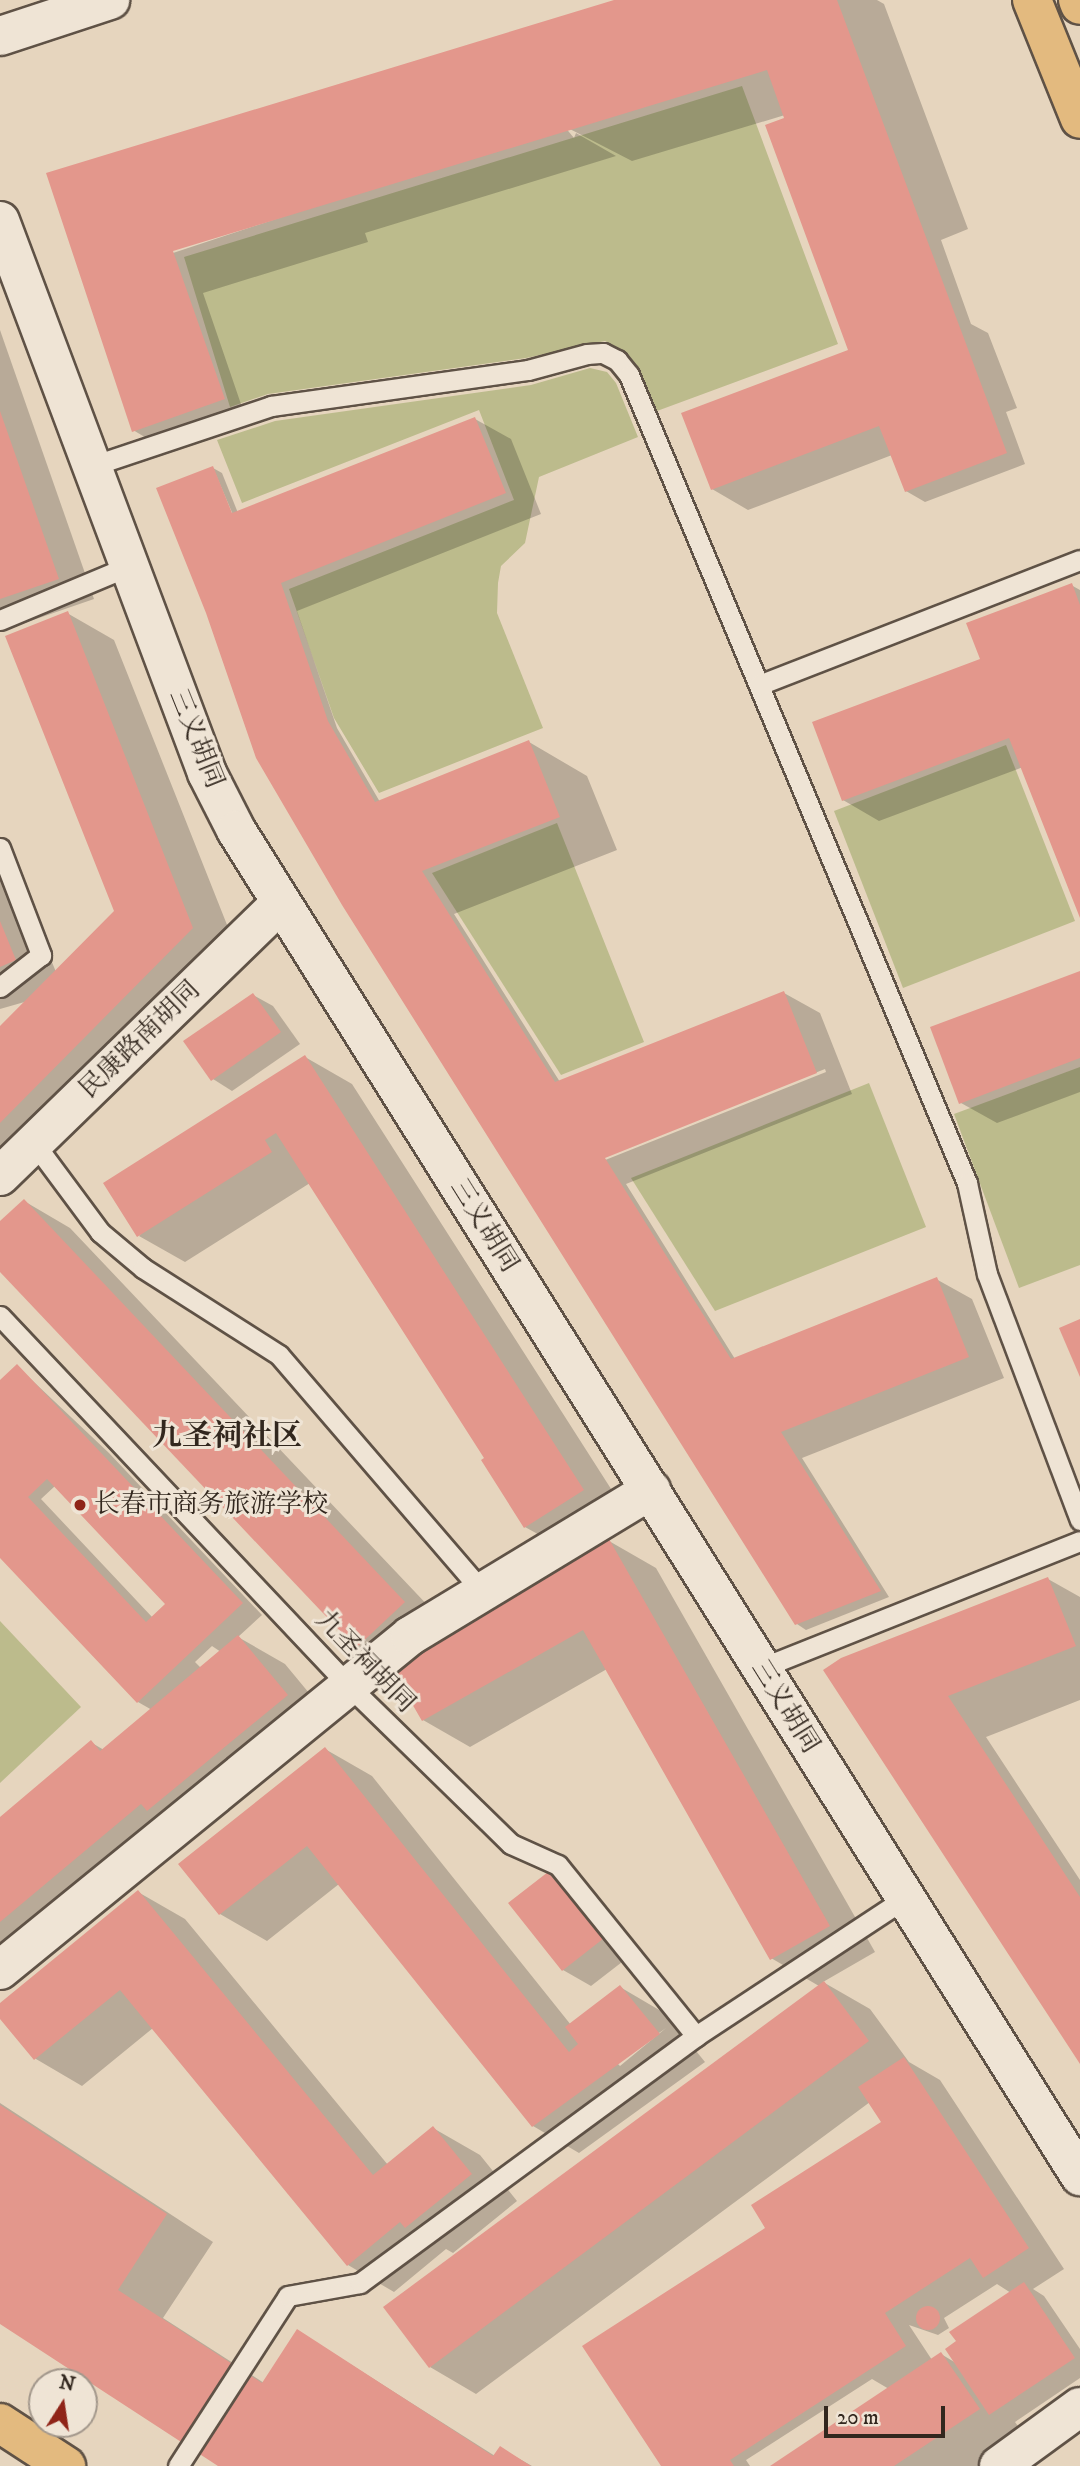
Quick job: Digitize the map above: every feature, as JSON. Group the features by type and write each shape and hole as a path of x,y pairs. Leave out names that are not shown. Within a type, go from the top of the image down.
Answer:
{"main road":[{"path":"1032,0 1080,119"},
{"path":"1078,0 1080,5"},
{"path":"0,2423 66,2466"}],"street":[{"path":"0,36 110,0"},
{"name":"三义胡同","path":"0,221 207,773 280,904 1080,2176"},
{"name":"民康路南胡同","path":"0,1176 280,904"},
{"path":"0,1970 410,1636 481,1590 651,1490"},
{"path":"999,2466 1080,2407"}],"lane":[{"path":"92,466 271,406 528,370 603,353 617,360 629,375 967,1183 987,1275 1080,1520"},
{"path":"759,685 1080,560"},
{"path":"0,620 129,566"},
{"path":"0,848 41,955 0,987"},
{"path":"34,1143 100,1232 143,1268 279,1355 481,1590"},
{"name":"九圣祠胡同","path":"0,1316 349,1686 511,1844 558,1865 696,2036"},
{"path":"761,1668 1080,1541"},
{"path":"177,2466 288,2295 360,2283 696,2036 904,1899"}],"shaded area":[{"path":"742,86 838,344 657,411 639,368 624,351 605,341 526,358 268,394 230,407 184,257"},
{"path":"590,368 607,372 616,383 638,437 539,477 525,543 501,566 498,583 497,613 543,728 379,793 334,718 289,589 514,500 479,410 242,503 217,440 275,421 531,385"},
{"path":"1006,745 1075,921 903,988 834,811"},
{"path":"557,823 644,1042 561,1075 432,873"},
{"path":"1080,1067 1080,1265 1019,1288 954,1114"},
{"path":"869,1083 926,1227 715,1311 631,1178"},
{"path":"0,1621 81,1707 0,1783"}],"building":[{"path":"614,0 837,0 1007,453 905,492 879,426 711,490 681,413 848,350 765,125 784,118 767,70 173,251 225,399 132,432 46,173"},
{"path":"0,411 59,579 0,599"},
{"path":"475,417 506,493 281,583 328,721 375,802 529,740 560,817 422,871 555,1082 784,991 817,1073 605,1158 731,1359 937,1277 969,1357 781,1432 881,1591 795,1625 342,905 256,758 206,613 156,488 213,466 232,513"},
{"path":"1072,583 1080,605 1080,918 1009,738 842,801 812,722 980,659 966,623"},
{"path":"68,611 193,928 0,1123 0,1026 114,911 5,636"},
{"path":"0,921 16,960 0,967"},
{"path":"1080,971 1080,1058 959,1104 930,1027"},
{"path":"253,993 281,1032 211,1081 183,1041"},
{"path":"305,1055 584,1490 524,1528 481,1460 484,1458 276,1133 265,1140 272,1152 137,1237 103,1183"},
{"path":"24,1199 405,1602 356,1648 0,1272 0,1221"},
{"path":"1080,1319 1080,1377 1059,1328"},
{"path":"17,1364 243,1603 137,1703 0,1558 0,1380","holes":["47,1479 165,1604 146,1622 28,1497"]},
{"path":"609,1539 830,1926 770,1960 583,1630 422,1721 389,1664"},
{"path":"1048,1577 1076,1646 948,1696 1080,1897 1080,2064 823,1670 841,1658"},
{"path":"238,1635 288,1695 147,1811 141,1804 0,1922 0,1817 91,1740 100,1751"},
{"path":"325,1747 569,2052 578,2044 565,2027 620,1985 660,2034 532,2127 307,1846 219,1915 178,1864"},
{"path":"548,1872 558,1884 564,1880 608,1935 562,1971 508,1903"},
{"path":"138,1890 373,2175 433,2126 472,2174 405,2228 400,2222 347,2266 120,1990 34,2060 0,2019 0,2003"},
{"path":"824,1981 869,2041 429,2368 383,2307"},
{"path":"904,2057 1029,2248 983,2278 970,2258 885,2313 906,2346 730,2460 734,2466 661,2466 582,2346 765,2228 751,2205 881,2122 858,2087"},
{"path":"0,2105 167,2214 118,2290 262,2383 297,2329 493,2456 500,2446 531,2466 218,2466 98,2388 98,2368 68,2368 0,2324"},
{"path":"1024,2282 1075,2358 989,2415 945,2349 956,2341 949,2332"},
{"path":"928,2306 937,2309 940,2318 937,2327 928,2330 919,2327 916,2318 919,2309"},
{"path":"941,2352 980,2409 894,2466 770,2466"}],"place":[{"name":"长春市商务旅游学校","path":"80,1505"}],"district":[{"name":"九圣祠社区","path":"227,1437"}]}
